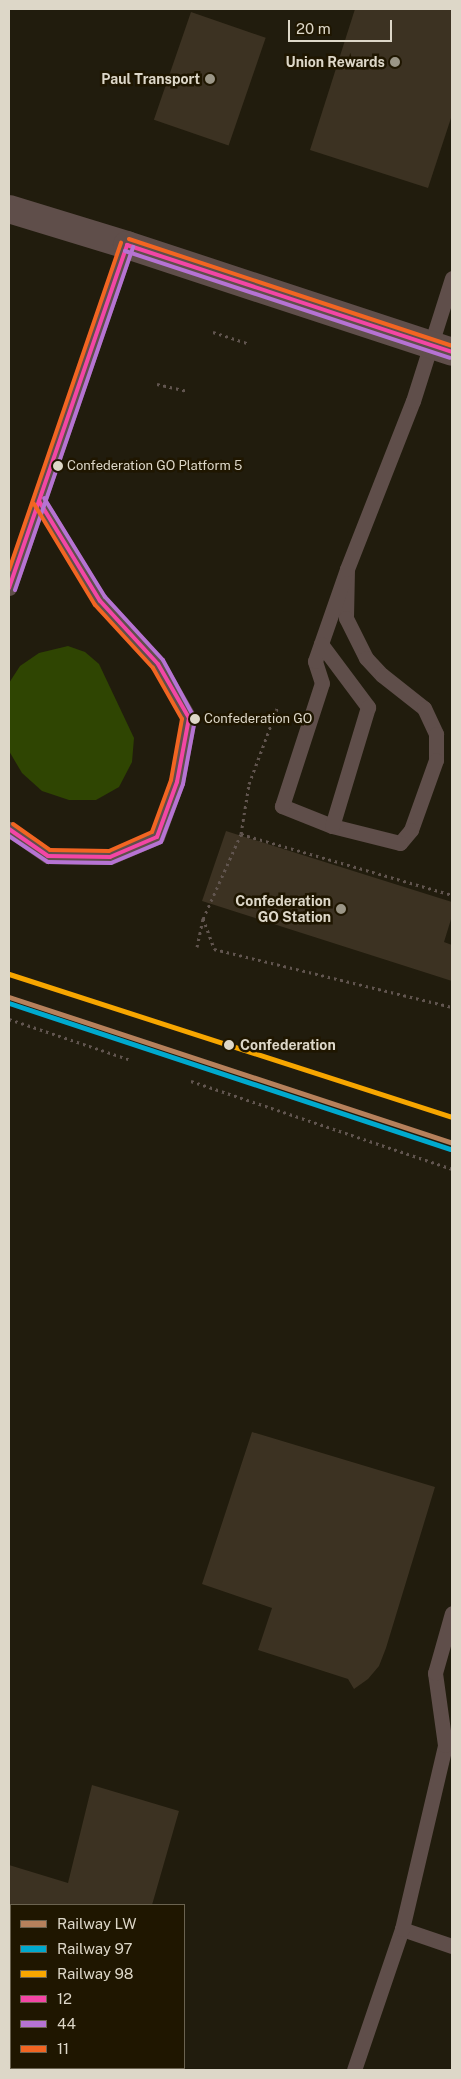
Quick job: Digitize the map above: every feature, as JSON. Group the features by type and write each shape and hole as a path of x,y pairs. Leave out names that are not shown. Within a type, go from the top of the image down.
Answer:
{"street":[{"path":"9,209 442,348"}],"lane":[{"path":"9,588 127,246"},
{"path":"347,569 346,618 366,658 382,675 424,708 436,734 436,760 411,830 400,843 332,826 282,806 322,683 315,661 347,569 413,400 442,348 452,278"},
{"path":"9,829 48,856 110,857 157,837 177,782 189,718 158,664 100,601 40,500"},
{"path":"321,644 368,707 332,826"},
{"path":"354,2070 402,1929 445,1745 435,1673 452,1613"},
{"path":"402,1929 452,1946"}],"path":[{"path":"213,332 247,342"},
{"path":"157,384 187,391"},
{"path":"197,947 203,918 241,834 250,784 278,706"},
{"path":"241,834 452,895"},
{"path":"203,918 214,949 452,1008"},
{"path":"9,1019 131,1060"},
{"path":"191,1081 452,1169"}],"green space":[{"path":"68,646 85,652 99,664 134,738 132,762 119,787 96,800 69,800 42,791 22,773 9,751 9,683 20,666 39,653"}],"building":[{"name":"Union Rewards","path":"355,9 452,9 452,115 428,188 310,150"},
{"name":"Paul Transport","path":"191,12 266,38 229,146 154,120"},
{"name":"Confederation GO Station","path":"226,831 452,902 452,916 444,942 452,945 452,981 202,901"},
{"path":"252,1432 435,1487 379,1666 368,1679 354,1689 348,1679 258,1650 272,1608 202,1584"},
{"path":"92,1785 179,1811 152,1904 9,1905 9,1865 68,1883"}],"rail line":[{"name":"98","path":"9,974 452,1117"},
{"name":"LW","path":"9,997 452,1143"},
{"name":"97","path":"9,1003 450,1149"}],"transit line":[{"name":"11","path":"129,239 452,346"},
{"name":"11","path":"9,570 121,243"},
{"name":"12","path":"127,245 452,352"},
{"name":"12","path":"9,588 127,245"},
{"name":"44","path":"15,590 133,247"},
{"name":"44","path":"125,251 450,358"},
{"name":"44","path":"9,836 48,862 111,863 161,842 183,784 195,719 163,660 105,597 44,498"},
{"name":"12","path":"9,829 48,856 110,857 157,837 177,782 189,718 158,664 100,601 39,501"},
{"name":"11","path":"13,824 50,850 109,851 152,832 171,780 182,719 153,668 95,605 34,504"}],"place":[{"name":"Union Rewards","path":"395,62"},
{"name":"Paul Transport","path":"210,79"},
{"name":"Confederation GO Platform 5","path":"58,466"},
{"name":"Confederation GO","path":"195,719"},
{"name":"Confederation GO Station","path":"341,909"},
{"name":"Confederation","path":"229,1045"}]}
